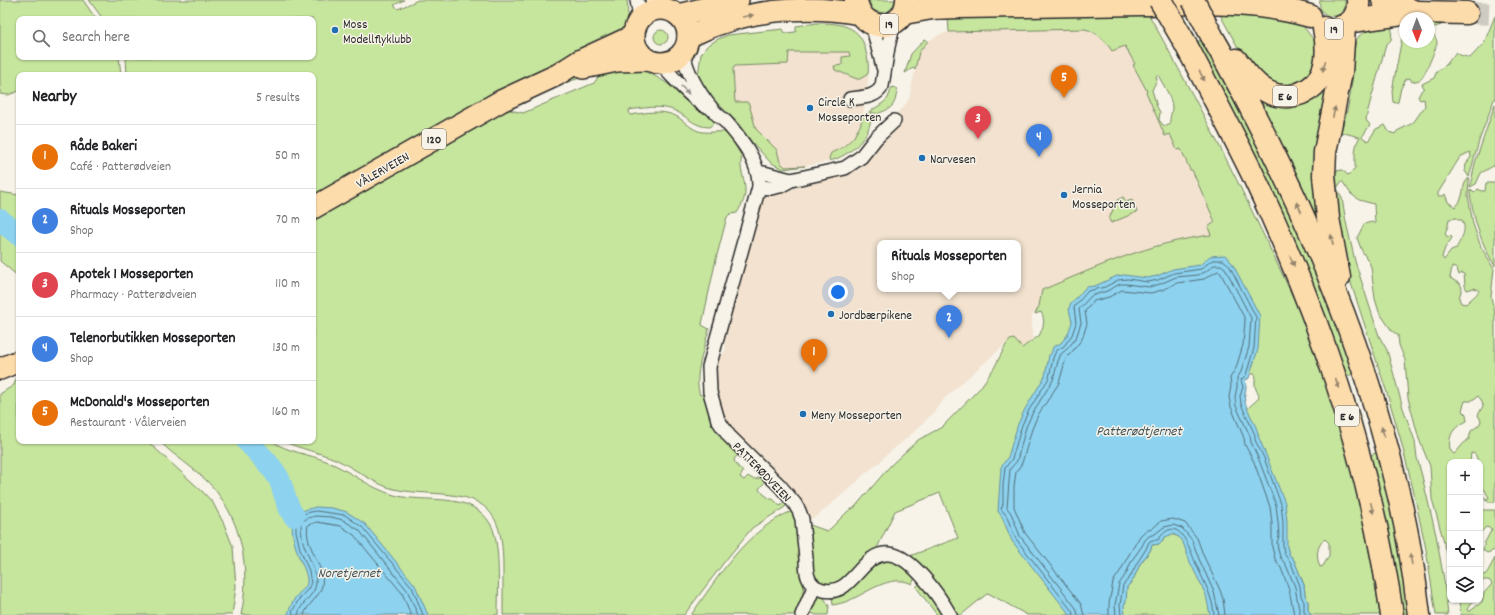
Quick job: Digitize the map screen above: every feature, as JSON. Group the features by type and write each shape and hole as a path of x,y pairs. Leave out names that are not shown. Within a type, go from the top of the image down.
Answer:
{"highway":[{"name":"E 6","path":"1160,0 1184,41 1252,173 1291,259 1322,338 1345,407 1368,492 1383,560 1392,615"},
{"name":"E 6","path":"1192,0 1244,94 1285,178 1334,288 1372,396 1396,485 1410,551 1419,615"},
{"name":"19","path":"1327,18 1356,14 1358,0"},
{"name":"19","path":"1383,0 1417,12"},
{"name":"19","path":"863,13 887,25 902,12 932,8 958,7 1175,4 1248,5 1273,7 1327,18 1399,13"},
{"name":"19","path":"1435,12 1467,13"},
{"name":"E 6","path":"1214,40 1230,52 1250,78 1262,89 1281,96 1290,96 1306,91 1312,87 1319,80 1323,72 1327,53 1327,18"},
{"name":"E 6","path":"1327,18 1341,72 1325,152 1324,175 1326,203 1331,238 1350,334"}],"main road":[{"name":"120","path":"636,18 649,11 664,8 738,0"},
{"path":"664,8 686,25 686,44"},
{"name":"120","path":"653,62 673,60 686,44 728,21 775,12 821,9 863,13"},
{"path":"636,18 637,50 653,62"},
{"name":"VÅLERVEIEN","path":"316,206 501,101 557,75 579,61 636,18"},
{"name":"VÅLERVEIEN","path":"557,75 617,62 653,62"}],"street":[{"path":"850,98 872,95 880,91 884,69 902,12"},
{"path":"863,13 884,69"},
{"name":"PATTERØDVEIEN","path":"686,44 685,63 694,82 713,110 726,122 745,146 756,165 758,173 759,187 710,362 708,376 714,411 722,428 780,486 799,511 802,519 808,577 814,587"},
{"name":"PATTERØDVEIEN","path":"653,62 697,101 713,110"},
{"path":"759,187 771,188 780,186 791,180 836,170 853,163 861,157 880,134 894,121"},
{"path":"758,173 764,173 791,180"},
{"path":"802,615 814,587 822,590 836,590 848,584 874,558 884,554 896,555 906,561 936,592 950,615"}],"shaded area":[{"path":"1052,28 1085,29 1090,30 1105,40 1112,51 1125,46 1136,64 1134,64 1148,91 1146,92 1165,135 1170,134 1177,150 1181,149 1209,206 1215,223 1211,236 1167,243 1149,248 1042,290 1039,306 1032,316 1032,335 1034,338 1022,349 1014,339 1010,340 945,398 914,432 816,517 809,519 803,504 794,491 737,436 724,419 718,407 714,374 718,361 726,349 724,338 725,330 757,211 764,197 850,172 871,156 886,136 891,117 903,108 909,99 919,52 928,41 941,34 949,32"},
{"path":"788,52 850,52 850,56 844,56 841,66 835,70 857,79 860,79 868,74 863,116 860,126 848,143 831,153 829,158 830,161 805,166 785,167 780,162 777,150 756,129 747,102 735,102 733,69 736,66"}],"green space":[{"path":"0,0 83,0 94,16 16,16 16,60 119,60 121,72 16,72 16,92 8,95 0,94"},
{"path":"89,0 404,0 394,5 398,9 418,0 627,0 628,12 626,23 622,30 316,197 316,72 127,72 126,60 316,60 316,16 101,16"},
{"path":"869,0 895,0 894,4 889,10 886,12 880,12 872,9"},
{"path":"1320,0 1345,0 1344,7 1341,13 1337,15 1327,15 1322,12"},
{"path":"1148,13 1236,180 1283,276 1315,352 1339,426 1349,463 1367,539 1380,615 1311,615 1308,610 1308,602 1305,595 1304,585 1294,560 1289,554 1244,430 1247,409 1259,398 1255,387 1255,374 1250,374 1248,379 1245,380 1069,613 1070,615 1027,615 988,593 961,615 955,615 907,557 958,538 940,493 895,511 878,546 877,552 838,586 818,583 812,573 808,535 810,525 827,531 830,529 848,511 854,508 891,465 918,440 942,427 980,388 994,368 1010,340 1014,339 1022,348 1039,336 1044,321 1041,312 1035,314 1039,306 1042,290 1104,264 1146,249 1189,238 1211,235 1208,227 1215,222 1181,149 1177,150 1170,134 1165,136 1146,92 1147,91 1133,65 1135,64 1125,46 1112,51 1107,43 1100,37 1085,29 949,32 948,17","holes":["1158,75 1169,95 1172,104 1170,124 1167,126 1163,125 1159,120 1160,112 1152,90 1157,80 1156,76","1325,539 1329,543 1329,556 1323,566 1320,567 1318,548"]},
{"path":"1219,13 1255,14 1296,22 1304,27 1316,43 1318,62 1301,86 1272,87 1247,64"},
{"path":"1495,16 1495,97 1479,141 1469,177 1465,171 1466,164 1471,157 1470,152 1460,157 1438,193 1438,196 1443,196 1445,194 1448,202 1455,207 1461,200 1466,181 1469,178 1468,195 1473,224 1481,247 1494,269 1491,297 1495,314 1495,502 1488,502 1483,497 1487,499 1489,498 1483,489 1483,459 1477,459 1475,454 1471,453 1470,459 1447,459 1447,553 1432,499 1430,466 1419,439 1408,398 1405,360 1399,345 1398,335 1392,331 1379,312 1375,299 1371,267 1357,238 1364,224 1372,222 1375,224 1374,204 1359,200 1351,194 1342,181 1337,188 1342,198 1355,261 1379,336 1387,350 1403,408 1415,441 1417,458 1436,535 1444,580 1448,615 1436,615 1426,549 1400,437 1345,265 1330,172 1342,170 1348,175 1355,168 1356,148 1360,137 1340,132 1345,120 1349,100 1353,76 1354,50 1359,36 1369,30 1388,25 1392,29 1391,40 1386,45 1368,110 1366,120 1370,125 1362,137 1368,141 1376,129 1385,125 1389,132 1395,134 1397,131 1413,123 1425,106 1424,99 1420,100 1418,97 1424,88 1422,84 1434,78 1437,71 1446,65 1456,52 1470,58 1484,43","holes":["1457,218 1458,220 1462,220 1464,224 1463,235 1456,249 1451,251 1444,260 1442,257 1445,248 1452,238 1451,236 1447,237 1445,233 1449,219","1452,267 1457,269 1459,275 1462,273 1464,274 1465,286 1467,290 1474,288 1479,290 1466,304 1461,303 1459,298 1462,288 1460,284 1450,278","1478,396 1482,401 1483,406 1478,415 1481,421 1479,425 1471,431 1469,439 1454,454 1450,449 1451,436 1457,427 1467,421 1466,414 1462,410 1465,401 1471,401"]},
{"path":"1435,21 1443,22 1444,24 1435,27"},
{"path":"817,23 848,27 859,36 863,43 868,60 868,74 860,79 857,79 835,70 834,66 842,65 842,57 850,56 849,52 789,52 788,64 735,66 733,69 735,102 747,102 749,104 756,129 777,150 780,162 785,167 805,166 783,169 770,162 751,141 738,123 708,94 698,75 701,54 707,46 728,35 783,29 785,33 796,32 796,26"},
{"path":"658,30 664,30 668,34 668,40 664,44 658,44 654,40 654,34"},
{"path":"1435,37 1437,43 1433,55 1421,79 1412,82 1410,78 1406,79 1401,88 1398,102 1393,102 1392,91 1400,48 1435,48"},
{"path":"925,39 928,41 919,52 915,70 913,68 905,73 911,54"},
{"path":"1193,41 1205,41 1291,208 1355,372 1352,374 1343,374"},
{"path":"636,69 644,71 660,79 674,89 714,121 709,127 699,125 678,112 668,108 651,107 629,110 630,115 653,112 665,113 676,116 692,128 699,131 724,132 731,138 742,157 741,165 745,195 737,213 730,214 727,217 716,259 702,324 709,329 699,371 698,387 700,395 705,395 740,453 734,459 735,463 743,472 740,477 744,480 748,476 755,479 763,476 767,479 759,489 760,491 770,499 773,499 780,506 787,502 785,507 752,528 684,615 503,615 503,559 500,534 497,523 483,506 472,500 458,496 410,492 386,487 335,459 291,444 316,444 316,216 508,107 566,80 591,73","holes":["601,73 594,83 523,113 510,110 530,98 554,87 579,78"]},
{"path":"1328,76 1323,231 1257,93 1266,100"},
{"path":"892,87 896,88 897,90 892,106 877,114 871,112 871,121 868,129 859,143 846,154 830,161 829,158 831,153 843,147 853,138 860,126 863,116 888,98"},
{"path":"1495,104 1495,165 1481,173 1476,184 1470,187 1475,163"},
{"path":"1486,183 1495,183 1495,266 1479,232 1470,194 1470,189 1474,193 1478,189 1485,191"},
{"path":"0,192 16,195 16,274 0,261"},
{"path":"1123,197 1126,202 1132,200 1137,212 1111,223 1109,219 1117,200"},
{"path":"16,380 16,444 150,444 203,492 213,503 224,524 233,547 236,587 232,615 0,615 0,394 14,385"},
{"path":"162,444 276,444 334,465 376,488 394,495 460,502 472,507 483,514 491,525 494,533 498,555 498,615 241,615 244,598 244,562 236,527 220,496 208,482"},
{"path":"1375,453 1378,454 1387,481 1413,615 1401,615 1370,462 1371,455"},
{"path":"1483,510 1495,510 1495,550 1487,553 1483,550 1485,542 1492,529 1486,527 1483,530"},
{"path":"792,511 796,516 804,584 802,599 796,615 691,615 723,570 747,542 760,530"},
{"path":"1170,534 1185,538 1233,615 1113,615 1125,602 1127,587 1133,580 1140,564 1150,551 1152,545 1160,544 1165,537"},
{"path":"1495,558 1495,615 1461,615 1459,603 1472,603 1467,609 1469,612 1481,603 1483,603 1484,593 1492,584 1489,580 1483,580 1483,575 1485,575"},
{"path":"895,559 915,577 912,584 904,581 888,582 848,601 833,605 832,596 878,560"},
{"path":"922,582 946,615 937,615 916,587"},
{"path":"818,596 823,596 829,606 828,615 816,615 809,612 815,598"}],"water":[{"name":"Patterødtjernet","path":"1225,255 1232,263 1260,316 1258,349 1249,378 1245,380 1245,402 1285,503 1287,547 1304,585 1305,595 1308,602 1308,610 1311,615 1210,615 1206,595 1190,562 1184,545 1179,537 1173,534 1165,537 1159,544 1152,545 1150,551 1140,564 1133,580 1127,587 1126,602 1124,605 1125,615 1070,615 1012,541 998,511 1001,467 1008,457 1018,424 1025,409 1045,376 1049,355 1051,354 1053,347 1061,343 1068,334 1072,322 1069,309 1070,305 1086,287 1095,286 1117,276 1124,275 1147,278 1157,276 1173,269 1200,265 1210,256"},
{"name":"Noretjernet","path":"316,507 332,508 347,512 365,524 415,585 428,615 288,615 295,598 307,583 306,574 296,549 293,536 293,519 300,512"}],"waterway":[{"path":"0,220 16,233"},
{"path":"250,444 269,464 276,474 294,516"}],"tunnel":[{"path":"1467,13 1495,14"}],"place":[{"name":"Moss Modellflyklubb","path":"335,30"},
{"name":"McDonald's Mosseporten","path":"1064,98"},
{"name":"Circle K Mosseporten","path":"810,108"},
{"name":"Apotek 1 Mosseporten","path":"978,139"},
{"name":"Telenorbutikken Mosseporten","path":"1039,157"},
{"name":"Narvesen","path":"922,158"},
{"name":"Jernia Mosseporten","path":"1064,195"},
{"name":"Jordbærpikene","path":"831,314"},
{"name":"Rituals Mosseporten","path":"949,338"},
{"name":"Råde Bakeri","path":"814,372"},
{"name":"Meny Mosseporten","path":"803,414"}]}
